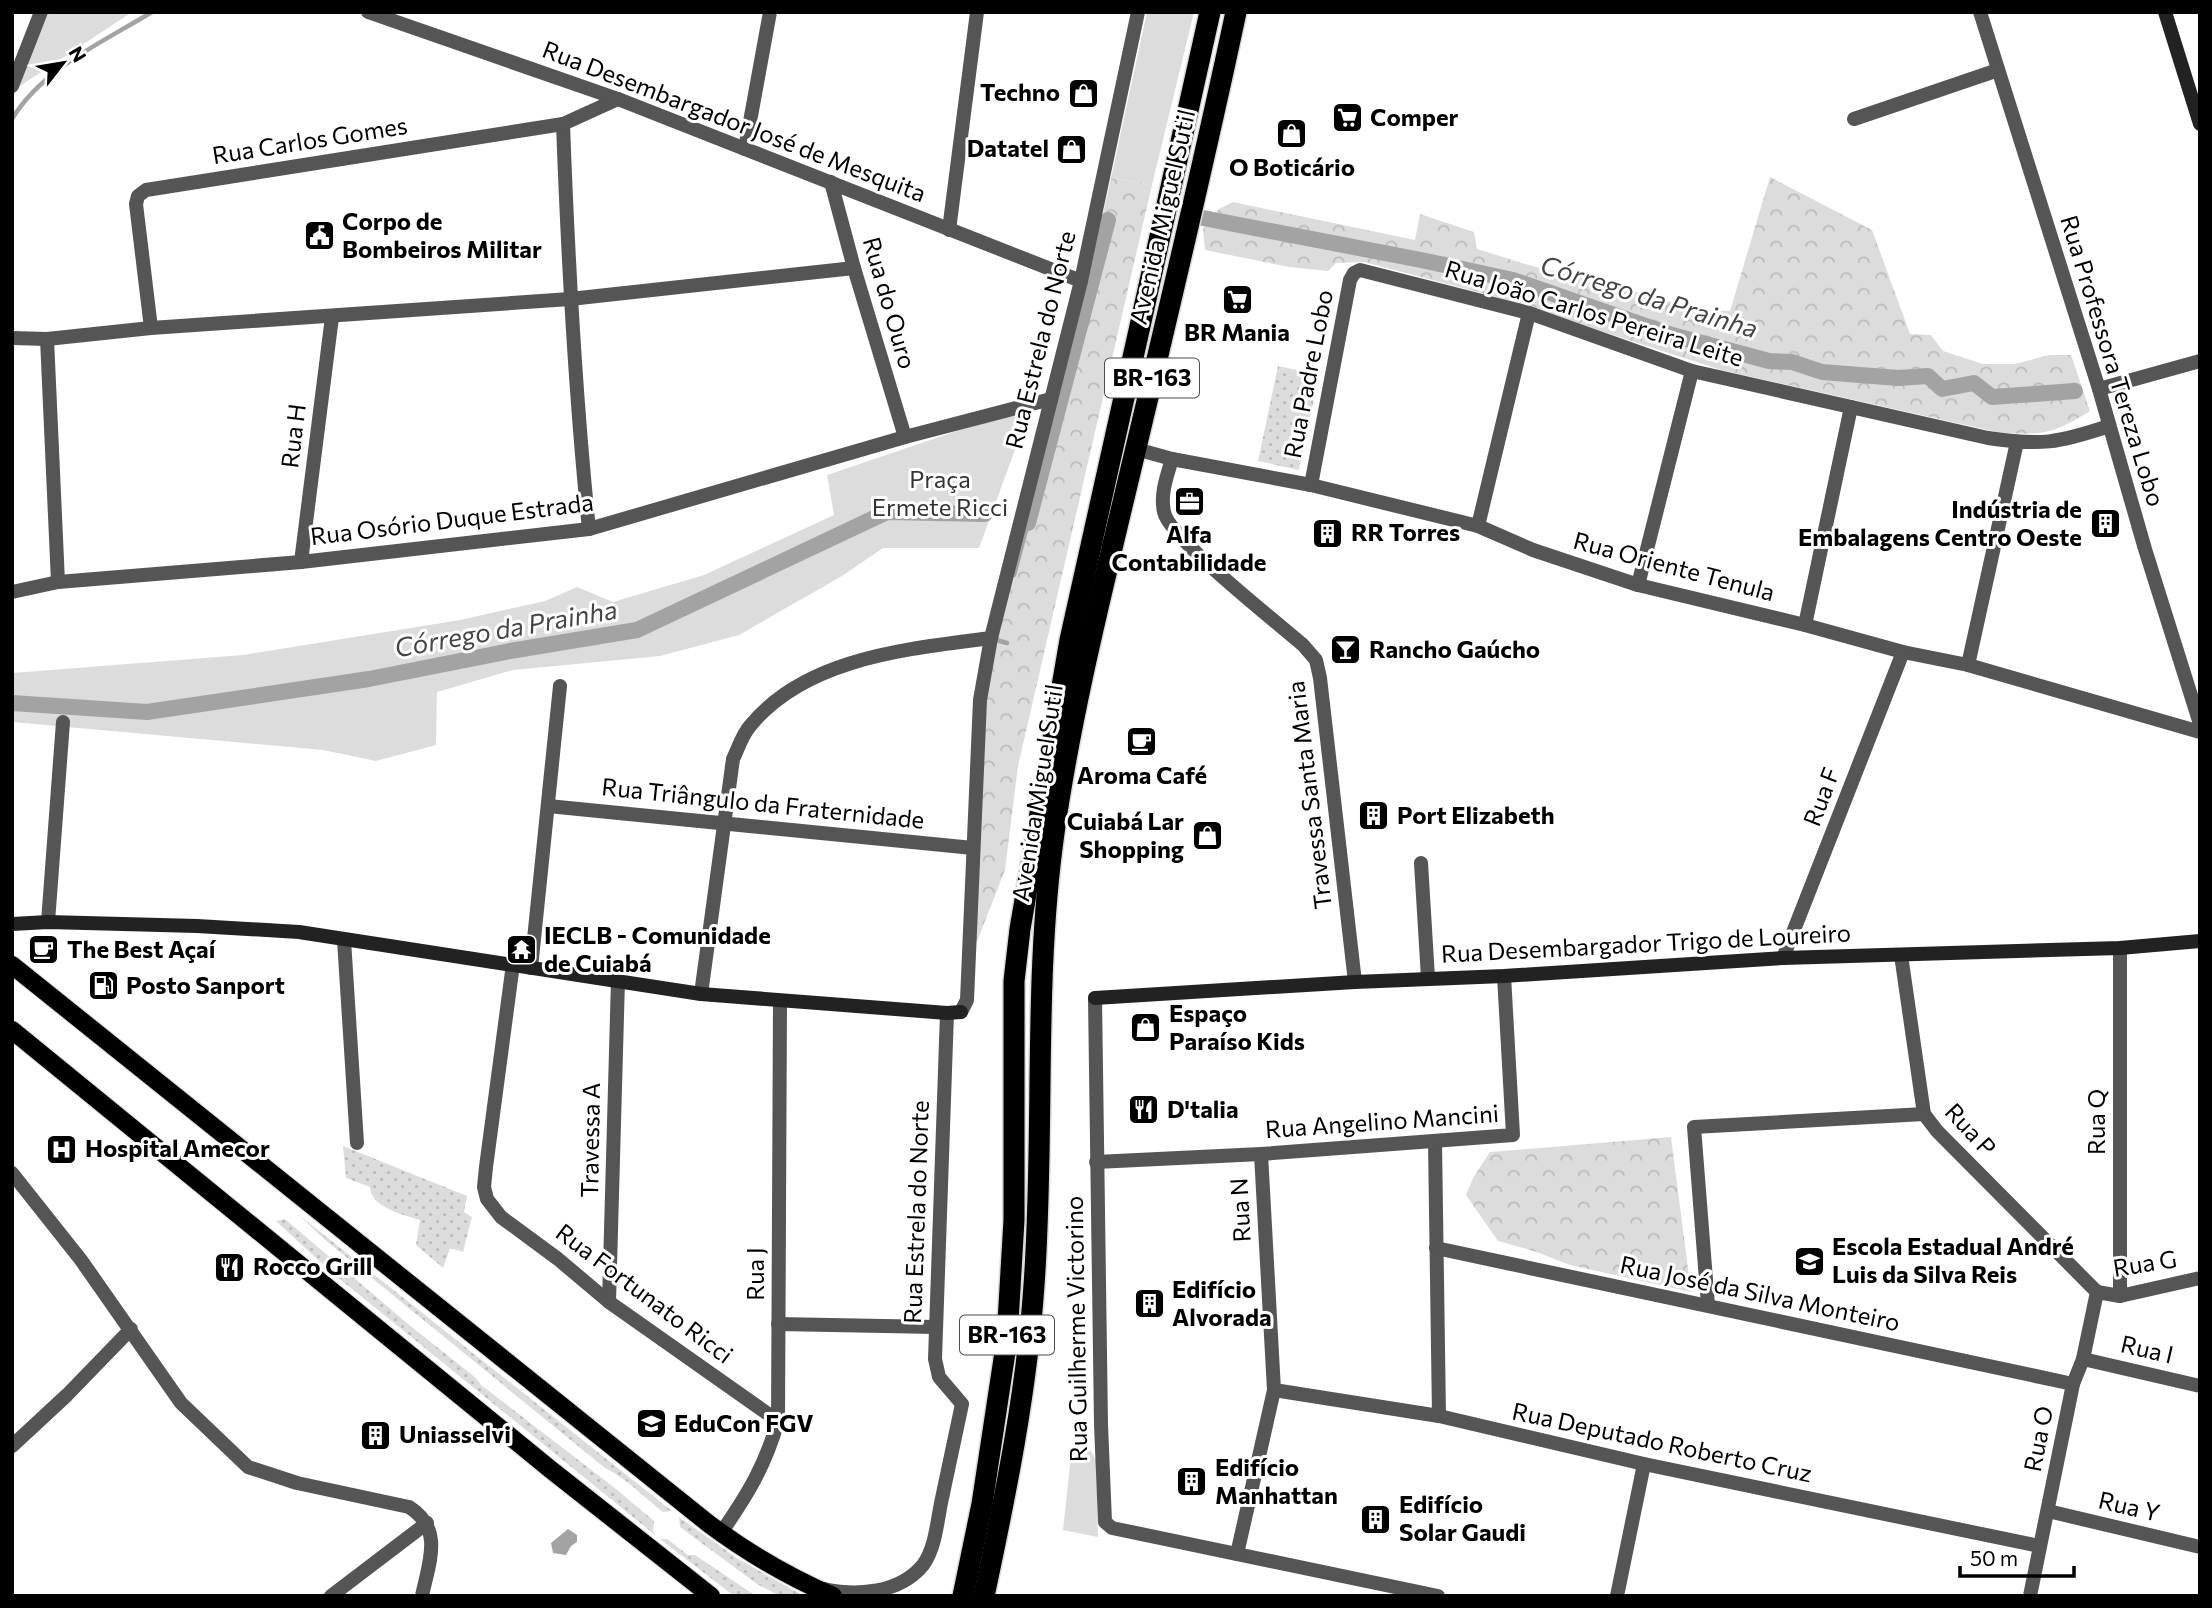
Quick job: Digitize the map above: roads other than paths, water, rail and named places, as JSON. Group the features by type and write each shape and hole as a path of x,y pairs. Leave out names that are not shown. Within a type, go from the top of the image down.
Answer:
{"highway":[{"name":"Avenida Miguel Sutil","path":"984,1596 1007,1339 1014,1220 1014,981 1022,917 1070,640 1210,12"},
{"name":"Avenida Miguel Sutil","path":"962,1596 992,1506 1021,1402 1034,1287 1045,915 1054,834 1069,743 1091,636 1236,12"}],"main road":[{"path":"12,965 572,1416 737,1545 800,1582 833,1596"},
{"path":"12,1030 560,1477 711,1596"}],"street":[{"path":"12,86 41,12"},
{"name":"Rua Desembargador José de Mesquita","path":"368,12 618,99 1081,281"},
{"path":"745,149 770,12"},
{"path":"949,230 977,12"},
{"name":"Rua Estrela do Norte","path":"800,1582 840,1592 870,1592 910,1576 924,1563 933,1538 962,1404 944,1384 936,1369 936,1326 954,1012 967,1000 980,700 991,638 1081,281 1138,12"},
{"name":"Rua Professora Tereza Lobo","path":"1980,12 2099,389 2200,724"},
{"path":"2165,12 2200,124"},
{"path":"1854,119 1998,70"},
{"name":"Rua Carlos Gomes","path":"151,328 136,204 138,196 146,190 564,124 618,99"},
{"path":"564,124 570,299 589,529"},
{"name":"Rua do Ouro","path":"831,182 905,437"},
{"path":"12,338 47,339 151,328 570,299 854,268"},
{"name":"Rua João Carlos Pereira Leite","path":"1354,273 1362,271 1530,313 1692,372 2017,442 2058,442 2109,426"},
{"name":"Rua Padre Lobo","path":"1311,485 1350,280 1354,273"},
{"path":"1478,526 1530,313"},
{"name":"Rua H","path":"301,562 332,317"},
{"path":"47,339 58,582"},
{"path":"2099,389 2200,361"},
{"path":"1638,585 1692,372"},
{"name":"Rua Osório Duque Estrada","path":"12,592 58,582 301,562 589,529 905,437 1051,398"},
{"path":"1805,625 1851,407"},
{"path":"1968,665 2017,442"},
{"name":"Rua Oriente Tenula","path":"1136,449 1172,459 1311,485 1478,526 1533,550 1638,585 1805,625 1903,652 1968,665 2200,732"},
{"name":"Travessa Santa Maria","path":"1172,459 1164,488 1164,513 1171,527 1303,645 1316,660 1355,982"},
{"path":"701,994 733,759 748,727 795,686 810,678 892,652 991,638"},
{"name":"Rua F","path":"1783,958 1903,652"},
{"path":"531,968 560,686"},
{"path":"48,922 63,722"},
{"name":"Rua Triângulo da Fraternidade","path":"548,806 973,848"},
{"path":"1421,863 1428,978"},
{"path":"12,923 243,927 513,964 701,994 954,1012"},
{"path":"345,940 357,1143"},
{"name":"Rua Desembargador Trigo de Loureiro","path":"1095,998 1783,958 2120,948 2200,941"},
{"name":"Rua Q","path":"2120,948 2120,1296"},
{"name":"Rua P","path":"1901,955 1924,1114 1937,1131 2097,1292"},
{"name":"Rua Fortunato Ricci","path":"513,964 486,1167 484,1187 487,1199 501,1217 609,1301 778,1420"},
{"name":"Rua Angelino Mancini","path":"1096,1162 1261,1154 1513,1135 1504,976"},
{"name":"Travessa A","path":"609,1301 618,980"},
{"name":"Rua Guilherme Victorino","path":"1095,998 1096,1162 1105,1522 1112,1528 1237,1553"},
{"name":"Rua J","path":"721,1532 752,1486 768,1454 778,1420 780,1001"},
{"path":"1708,1306 1693,1127 1924,1114"},
{"path":"1436,1142 1439,1416"},
{"name":"Rua N","path":"1237,1553 1274,1390 1261,1154"},
{"path":"12,1173 81,1260 181,1403 248,1467 297,1483 409,1507 420,1514 431,1534 432,1546 422,1596"},
{"name":"Rua José da Silva Monteiro","path":"1436,1248 2073,1384"},
{"name":"Rua G","path":"2097,1292 2120,1296 2200,1278"},
{"name":"Rua O","path":"2030,1596 2073,1384 2083,1359 2097,1292"},
{"path":"778,1324 936,1326"},
{"path":"12,1446 67,1395 131,1329"},
{"name":"Rua I","path":"2083,1359 2200,1386"},
{"name":"Rua Deputado Roberto Cruz","path":"1274,1390 1439,1416 1644,1464 2039,1546"},
{"path":"1617,1596 1644,1464"},
{"name":"Rua Y","path":"2048,1511 2200,1547"},
{"path":"331,1596 426,1522"},
{"path":"1237,1553 1438,1596"}],"waterway":[{"path":"12,119 25,101 57,71 152,12"},
{"name":"Córrego da Prainha","path":"1203,218 1513,280 1672,335 1769,361 1792,362 1822,372 1898,378 1928,376 1942,389 1974,383 1992,397 2075,391"},
{"name":"Córrego da Prainha","path":"1023,521 1028,523 1108,220"},
{"name":"Córrego da Prainha","path":"12,703 147,712 369,679 510,651 637,630 887,512 985,514"},
{"path":"1014,575 1028,523"},
{"path":"997,638 996,640 1007,643"}],"place":[{"name":"Techno","path":"1083,93"},
{"name":"Comper","path":"1347,118"},
{"name":"O Boticário","path":"1292,134"},
{"name":"Datatel","path":"1072,149"},
{"name":"Corpo de Bombeiros Militar","path":"319,236"},
{"name":"BR Mania","path":"1237,299"},
{"name":"Alfa Contabilidade","path":"1189,501"},
{"name":"Indústria de Embalagens Centro Oeste","path":"2105,524"},
{"name":"RR Torres","path":"1328,533"},
{"name":"Rancho Gaúcho","path":"1346,650"},
{"name":"Aroma Café","path":"1142,742"},
{"name":"Port Elizabeth","path":"1374,816"},
{"name":"Cuiabá Lar Shopping","path":"1207,836"},
{"name":"The Best Açaí","path":"44,950"},
{"name":"IECLB - Comunidade de Cuiabá","path":"521,950"},
{"name":"Posto Sanport","path":"103,986"},
{"name":"Espaço Paraíso Kids","path":"1146,1028"},
{"name":"D'talia","path":"1144,1110"},
{"name":"Hospital Amecor","path":"62,1149"},
{"name":"Escola Estadual André Luis da Silva Reis","path":"1809,1261"},
{"name":"Rocco Grill","path":"230,1267"},
{"name":"Edifício Alvorada","path":"1149,1304"},
{"name":"EduCon FGV","path":"651,1424"},
{"name":"Uniasselvi","path":"376,1435"},
{"name":"Edifício Manhattan","path":"1192,1482"},
{"name":"Edifício Solar Gaudi","path":"1376,1519"}],"park label":[{"name":"Praça Ermete Ricci","path":"940,494"}]}
